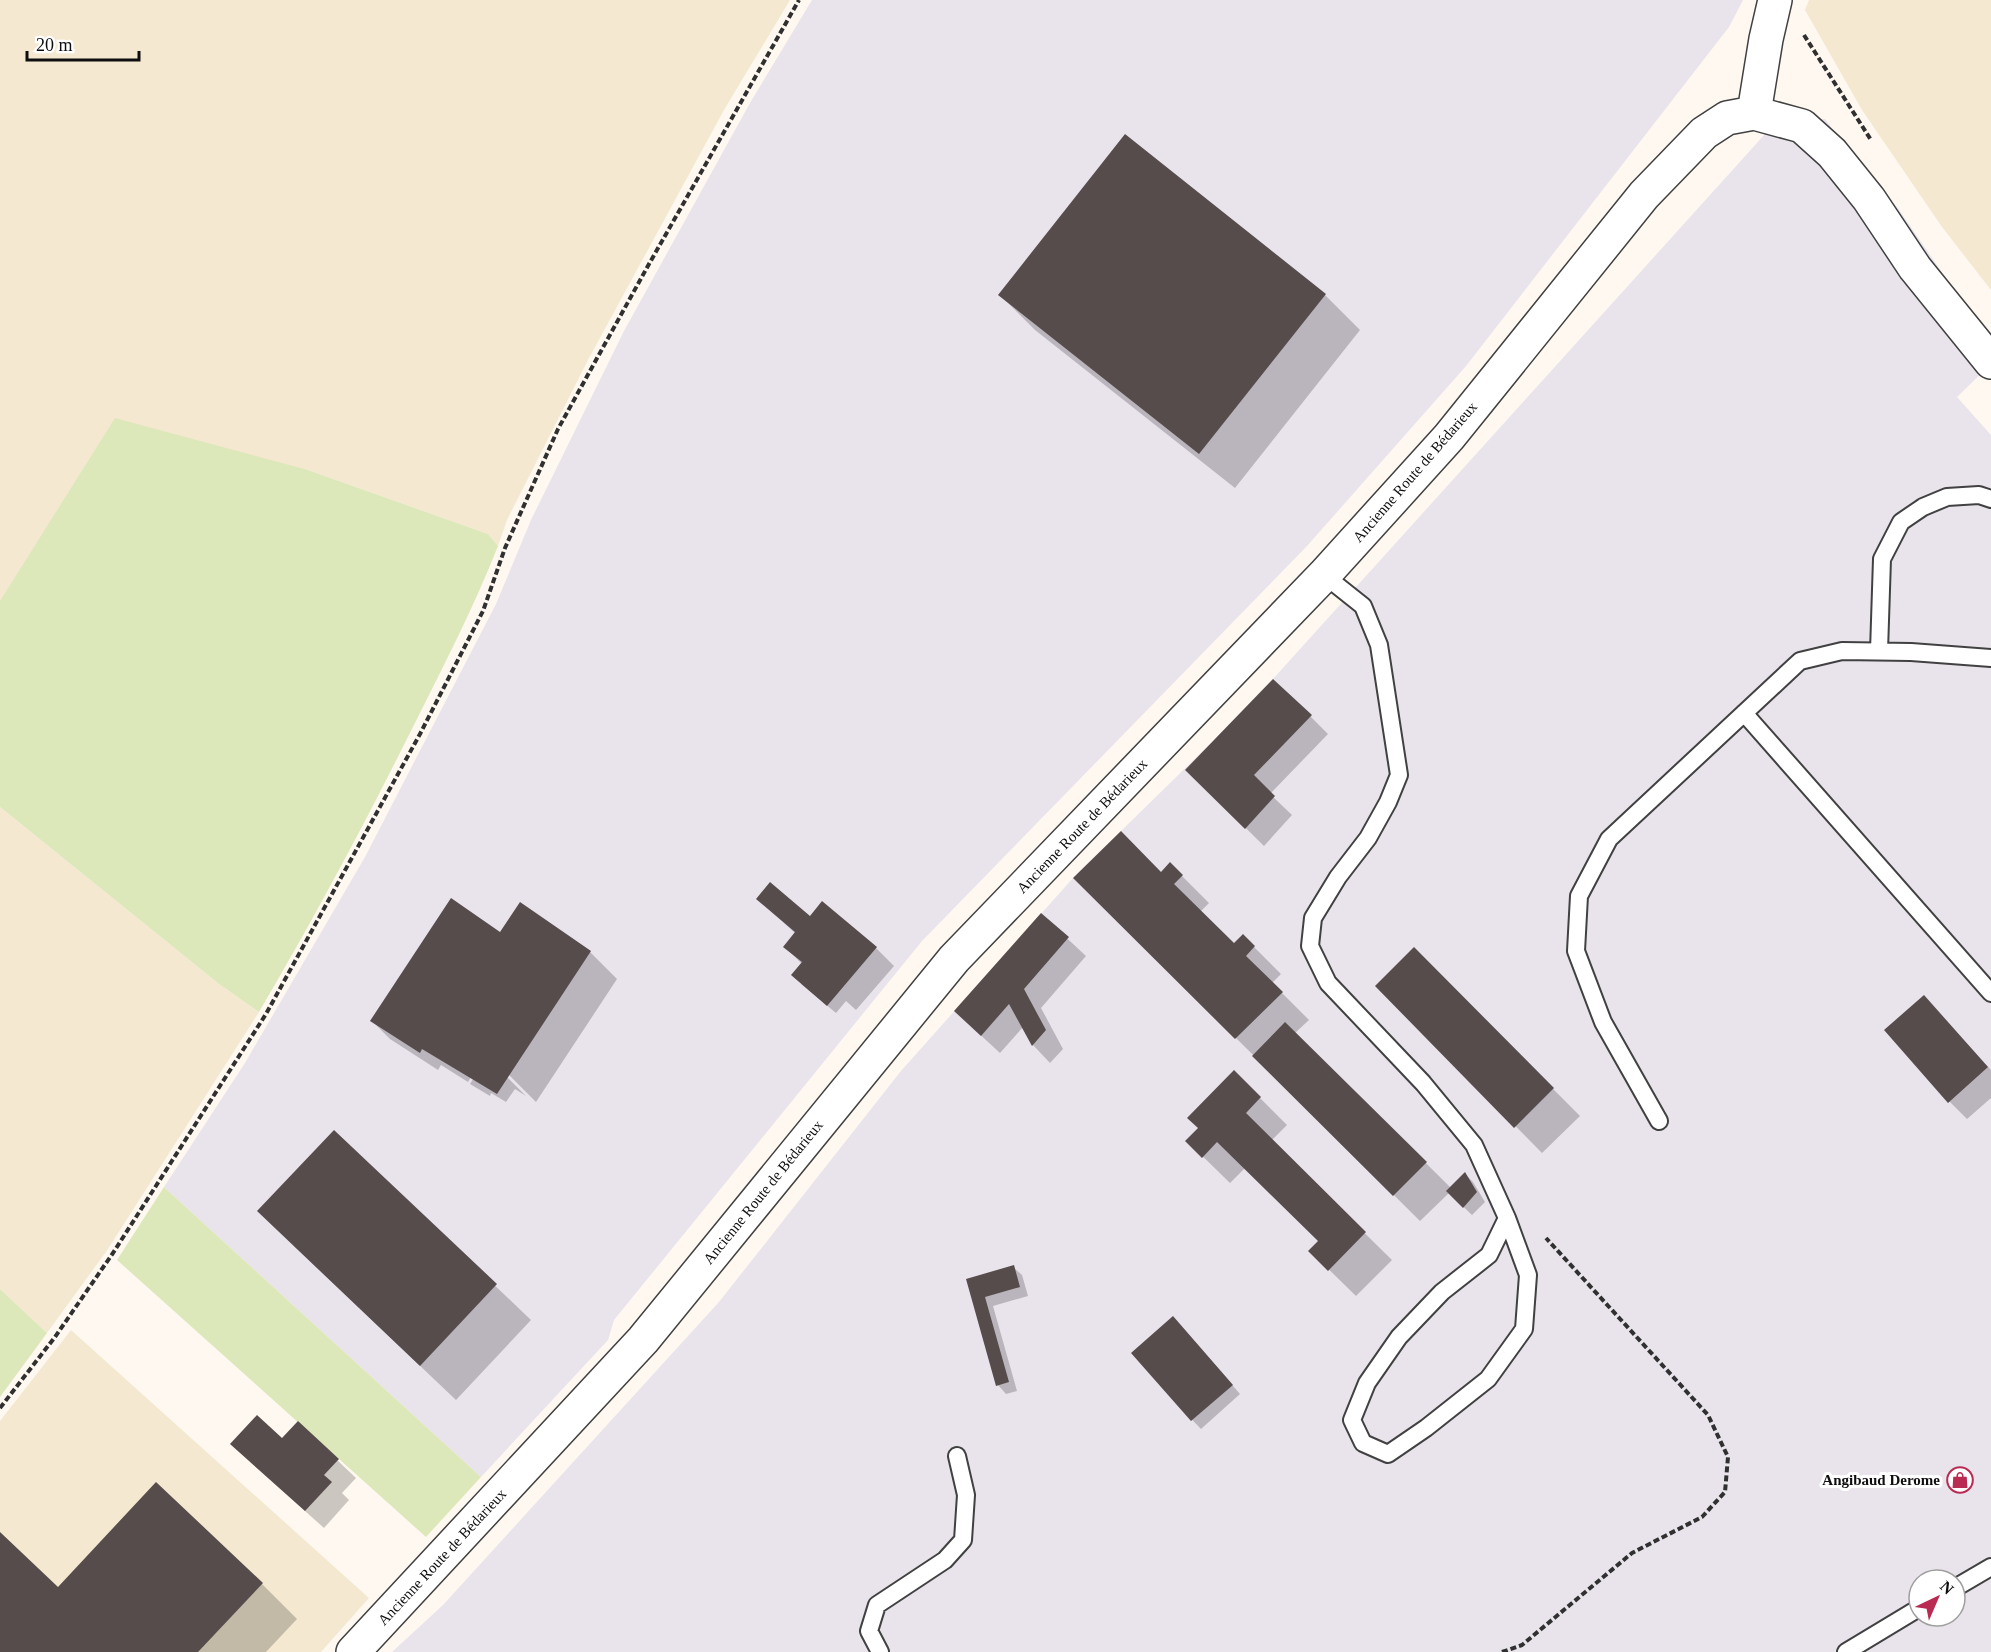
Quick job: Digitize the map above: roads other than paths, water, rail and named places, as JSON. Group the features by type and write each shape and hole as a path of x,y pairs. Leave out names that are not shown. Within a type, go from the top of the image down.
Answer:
{"street":[{"path":"1775,0 1754,113 1802,126 1832,153 1869,199 1915,268 1991,362"},
{"name":"Ancienne Route de Bédarieux","path":"353,1652 643,1340 954,959 1324,575 1449,437 1644,195 1704,133 1726,118 1754,113"}],"lane":[{"path":"1879,651 1882,559 1901,522 1923,507 1947,498 1979,495 1991,499"},
{"path":"1324,575 1363,606 1379,645 1399,775 1388,802 1368,838 1338,878 1313,918 1310,946 1328,983 1423,1083 1474,1145 1507,1218 1528,1275 1524,1329 1488,1379 1426,1428 1388,1454 1363,1443 1352,1420 1367,1383 1399,1337 1442,1292 1489,1255 1507,1218"},
{"path":"1659,1121 1603,1022 1576,951 1579,896 1609,839 1800,661 1842,651 1911,652 1991,658"},
{"path":"1744,713 1991,993"},
{"path":"880,1652 869,1631 877,1605 945,1560 963,1540 966,1495 957,1456"},
{"path":"1967,1581 1991,1567"},
{"path":"1846,1652 1907,1615"}],"place":[{"name":"Angibaud Derome","path":"1960,1480"}]}
